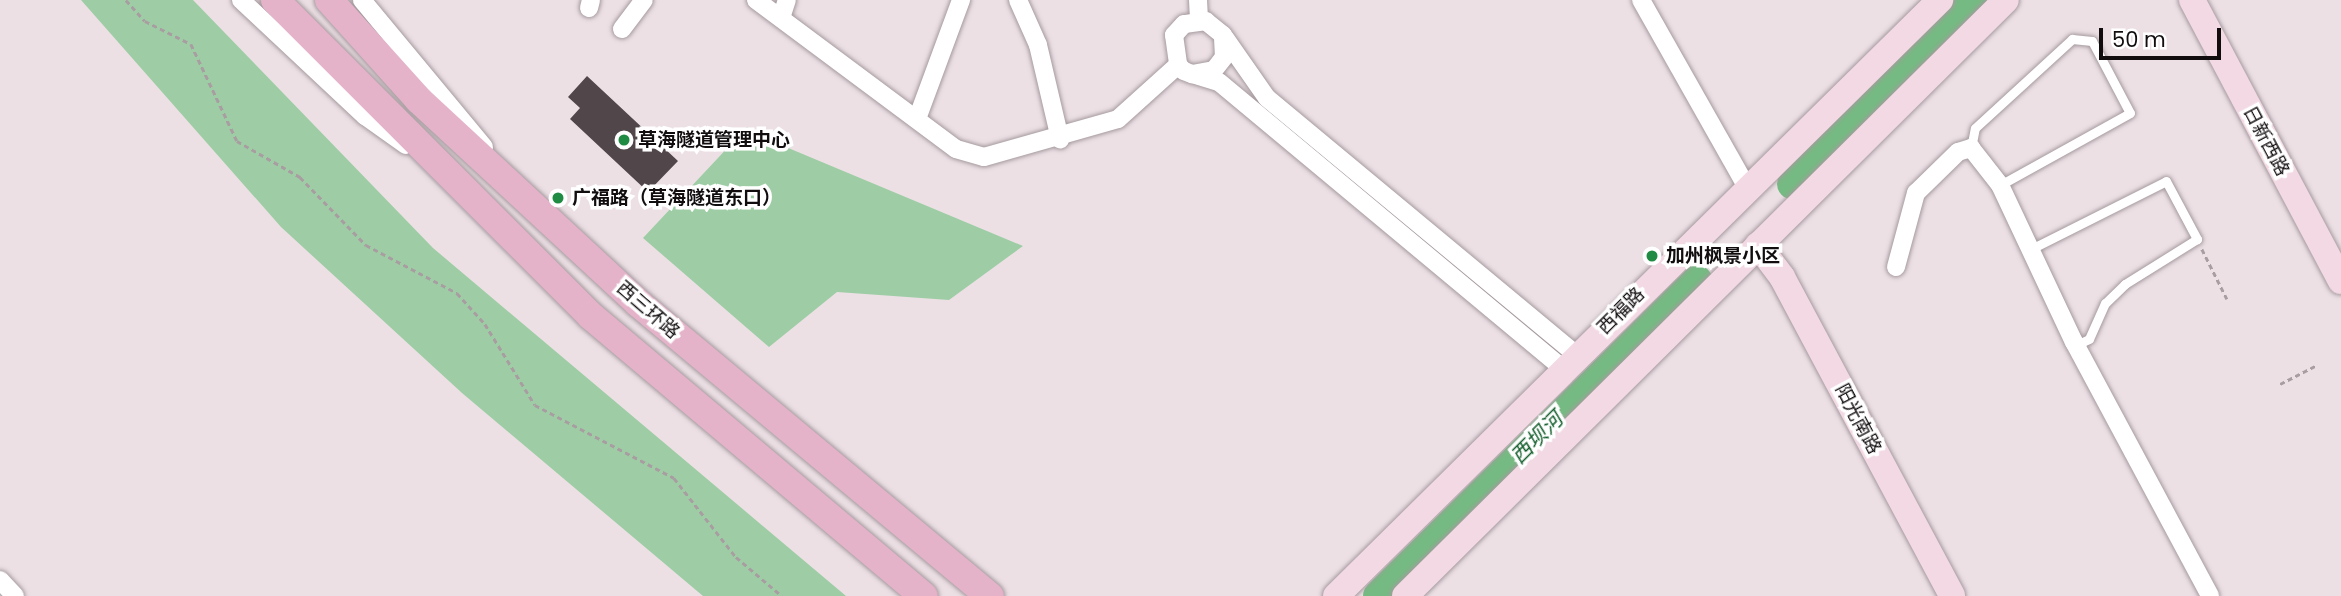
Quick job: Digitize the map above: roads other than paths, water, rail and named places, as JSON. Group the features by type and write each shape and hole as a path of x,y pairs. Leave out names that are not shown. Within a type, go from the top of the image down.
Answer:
{"main road":[{"path":"275,0 436,166 591,316 924,596"},
{"name":"西三环路","path":"329,0 419,100 638,303 990,596"},
{"name":"西福路","path":"1336,596 1569,362 1940,0"},
{"path":"1405,596 2006,0"},
{"name":"日新西路","path":"2192,0 2341,281"},
{"name":"阳光南路","path":"1758,246 1782,277 1952,596"}],"street":[{"path":"241,0 365,117 436,166"},
{"path":"362,0 517,191"},
{"path":"622,29 644,0"},
{"path":"757,0 956,149 984,158 1060,139 1118,120 1185,70 1220,64 1223,35"},
{"path":"780,18 787,0"},
{"path":"916,119 961,0"},
{"path":"1018,0 1038,45 1060,139"},
{"path":"1198,0 1199,20"},
{"path":"1641,0 1747,187"},
{"path":"1185,70 1174,35 1199,20"},
{"path":"1199,20 1223,35 1267,98 1569,362"},
{"path":"1185,70 1219,82 1569,362"},
{"path":"1896,267 1916,193 1958,152 1971,148 2000,185 2077,345 2210,596"},
{"path":"0,580 15,596"}],"lane":[{"path":"1971,148 1975,128 2072,39 2092,41 2130,113 2000,185"},
{"path":"2031,249 2166,181 2197,239 2125,284 2105,303 2088,339 2077,345"}],"waterway":[{"name":"西坝河","path":"1792,184 1974,0"},
{"name":"西坝河","path":"1378,596 1697,280"}],"place":[{"name":"草海隧道管理中心","path":"624,140"},
{"name":"广福路（草海隧道东口）","path":"558,198"},
{"name":"加州枫景小区","path":"1652,256"}]}
